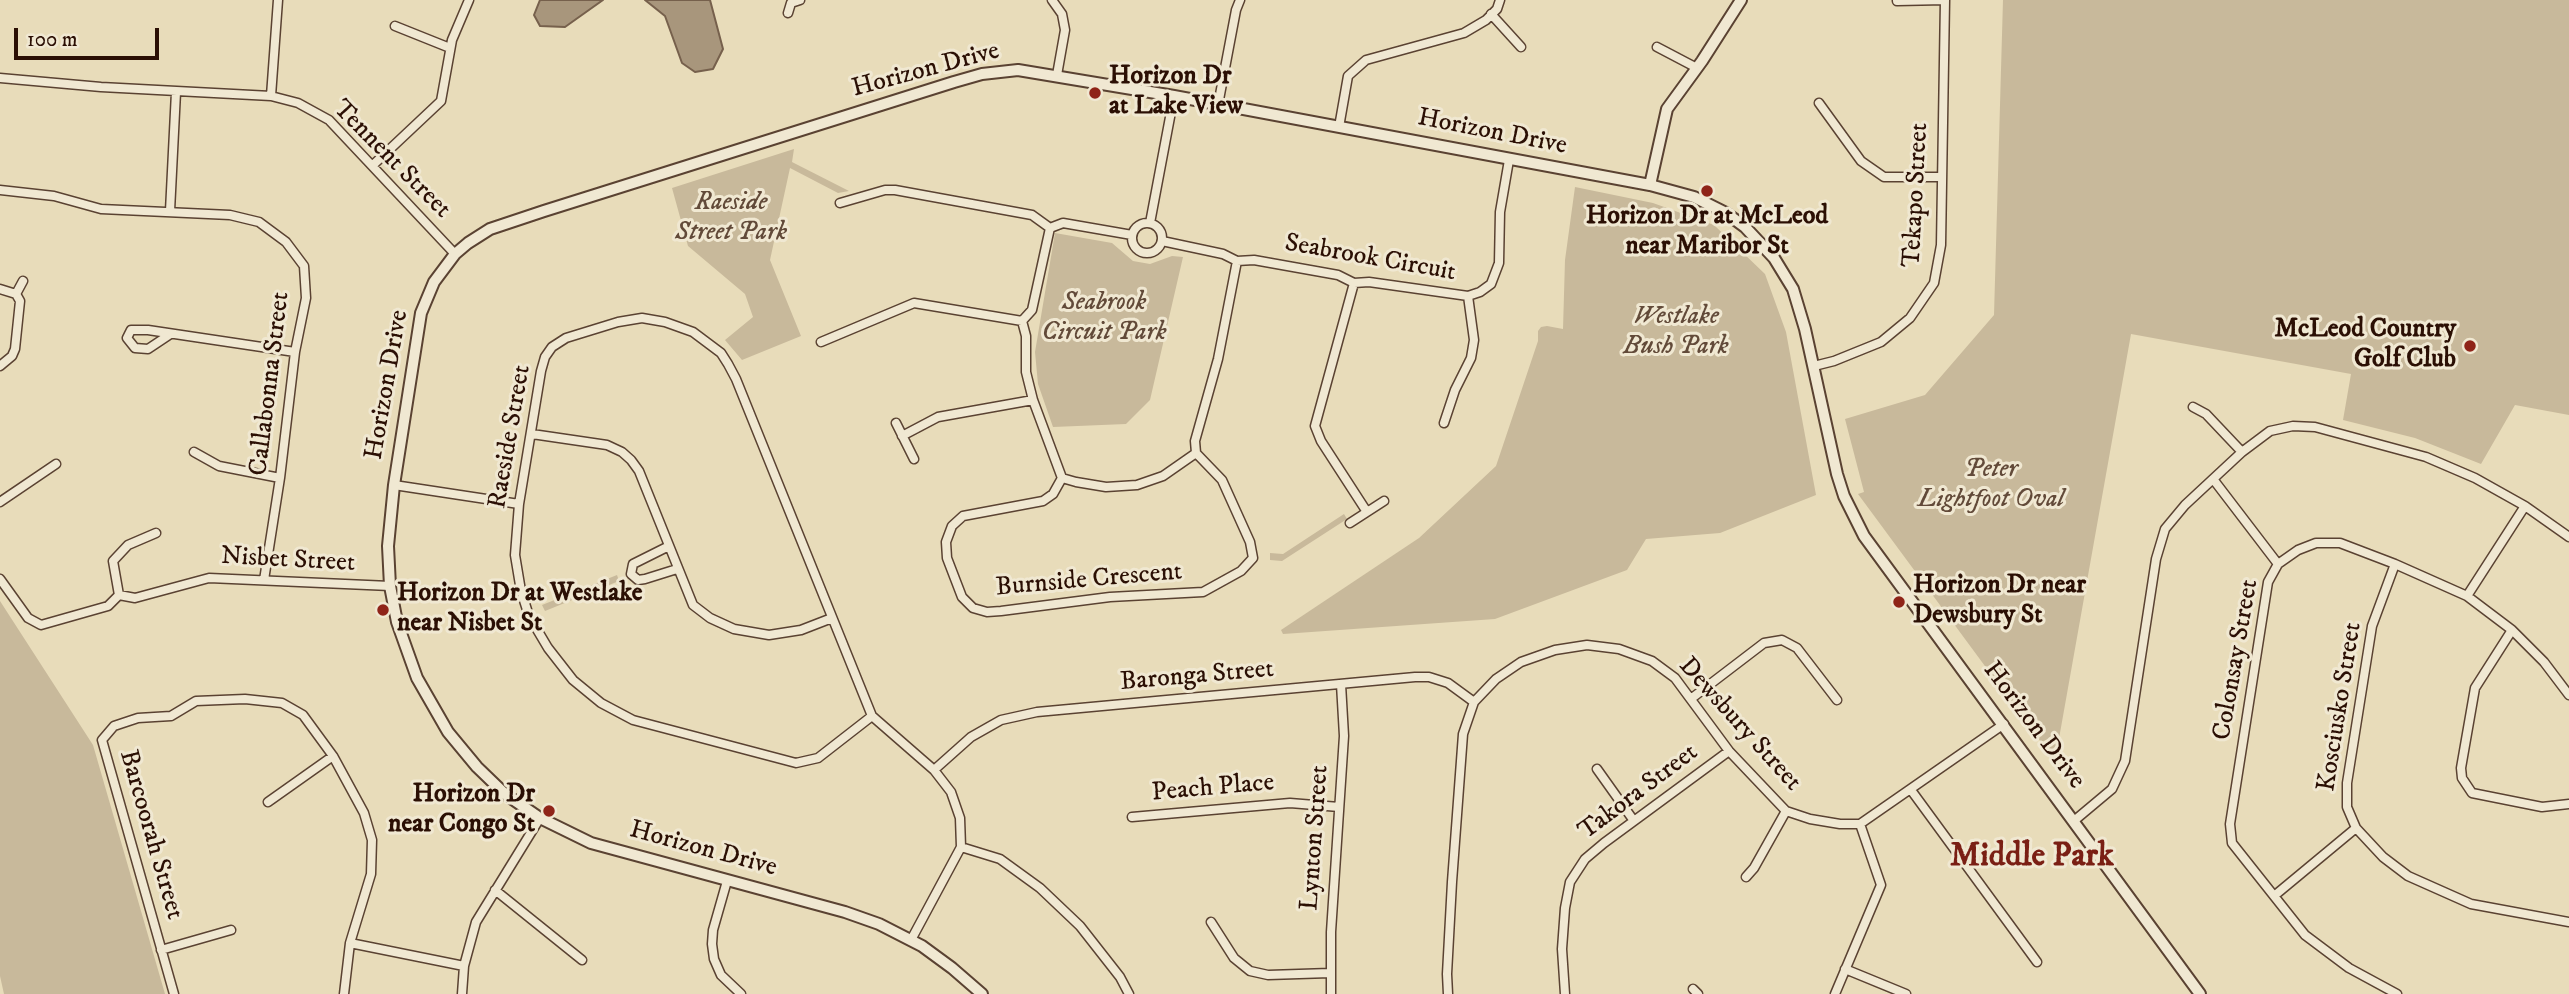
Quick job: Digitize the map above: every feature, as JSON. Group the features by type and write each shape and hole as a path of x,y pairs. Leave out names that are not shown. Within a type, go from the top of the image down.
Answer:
{"street":[{"path":"271,96 278,0"},
{"path":"373,165 440,101 450,48 461,14 469,0"},
{"path":"1052,0 1062,14 1065,30 1058,75"},
{"path":"1218,105 1240,0"},
{"path":"1339,127 1348,76 1366,60 1464,33 1491,14 1500,0"},
{"path":"1650,185 1667,109 1741,0"},
{"path":"1897,1 1945,0"},
{"name":"Tekapo Street","path":"1814,366 1881,342 1910,318 1934,283 1941,245 1945,0"},
{"path":"788,13 794,1"},
{"path":"1491,14 1521,47"},
{"path":"395,26 450,48"},
{"path":"1657,47 1697,68"},
{"name":"Horizon Drive","path":"982,994 953,968 911,940 879,924 845,912 591,843 540,818 505,794 477,767 434,711 403,642 390,586 388,546 394,485 421,313 434,282 455,254 479,236 505,223 954,82 1003,70 1058,75 1650,185 1705,202 1745,227 1761,242 1784,272 1793,289 1814,366 1837,474 1853,517 1876,553 2075,820 2200,994"},
{"name":"Tennent Street","path":"0,78 176,92 271,96 298,103 329,120 455,254"},
{"path":"170,211 176,92"},
{"path":"1150,223 1174,96"},
{"path":"1819,103 1861,161 1884,177 1941,177"},
{"name":"Seabrook Circuit","path":"1162,241 1223,254 1237,261 1254,260 1338,275 1354,283 1368,282 1468,296 1480,292 1490,284 1499,263 1500,212 1509,160"},
{"name":"Callabonna Street","path":"0,190 54,196 101,209 230,215 259,222 286,242 304,266 306,298 295,352 280,478 264,580"},
{"path":"840,203 885,190 895,190 1032,215 1050,228"},
{"path":"1050,228 1063,223 1132,236"},
{"path":"1150,223 1160,229 1162,241 1156,250 1144,253 1135,247 1132,236 1140,224 1150,223"},
{"path":"1022,321 1032,310 1050,228"},
{"path":"1022,321 1026,336 1026,372 1062,478 1106,487 1137,485 1163,476 1196,453 1195,441 1218,359 1237,261"},
{"path":"16,294 23,281"},
{"path":"1354,283 1315,426 1321,441 1367,512"},
{"path":"0,289 16,294 20,301 18,340 12,356 0,366"},
{"path":"1444,423 1455,390 1471,358 1474,340 1468,296"},
{"path":"821,342 914,303 1022,321"},
{"name":"Raeside Street","path":"872,716 818,758 796,763 633,720 601,704 573,680 548,648 529,616 516,565 519,504 541,371 552,347 566,338 640,318 665,321 693,332 721,353 736,379 872,716 934,770 951,792 960,818 961,847"},
{"path":"169,335 148,349 135,348 127,338 131,330 169,335 295,352"},
{"path":"902,436 938,417 1034,400"},
{"path":"2193,407 2206,414 2242,452"},
{"path":"896,423 914,459"},
{"path":"2075,820 2112,789 2125,761 2156,559 2165,529 2185,505 2242,452 2270,431 2293,426 2315,427 2426,457 2475,478 2567,531"},
{"path":"532,434 607,445 622,452 639,471 693,604 710,618 734,629 769,635 801,630 832,618"},
{"path":"194,452 219,466 280,478"},
{"name":"Burnside Crescent","path":"1062,478 1053,494 1043,501 963,516 952,526 946,542 947,558 962,597 973,608 987,612 1002,611 1110,597 1203,592 1241,571 1253,558 1250,542 1222,480 1196,453"},
{"path":"0,502 56,464"},
{"path":"2213,480 2277,564"},
{"path":"394,485 519,504"},
{"path":"1350,523 1384,501"},
{"path":"2467,596 2525,506"},
{"path":"119,595 113,561 128,545 156,533"},
{"name":"Colonsay Street","path":"2397,994 2349,968 2305,934 2232,843 2230,824 2268,582 2277,564 2298,550 2316,543 2340,543 2467,596 2511,630 2544,662 2569,695"},
{"path":"669,546 633,564 631,574 638,580 677,569"},
{"name":"Kosciusko Street","path":"2395,564 2372,626 2347,783 2347,807 2356,828 2383,857 2408,876 2471,904 2569,922"},
{"name":"Nisbet Street","path":"0,579 28,618 41,625 108,606 119,595 135,598 209,578 390,586"},
{"path":"2511,630 2475,688 2461,768 2462,778 2472,793 2542,807 2569,804"},
{"path":"1692,698 1764,643 1782,640 1797,648 1837,700"},
{"name":"Dewsbury Street","path":"1448,994 1452,882 1463,734 1474,702 1496,679 1521,662 1555,650 1587,645 1619,649 1651,661 1675,678 1729,751 1786,811 1810,819 1860,824"},
{"name":"Baronga Street","path":"934,770 971,737 1002,720 1037,712 1429,677 1448,684 1474,702"},
{"name":"Lynton Street","path":"1331,994 1329,973 1344,736 1341,684"},
{"name":"Barcoorah Street","path":"174,994 102,740 114,726 138,718 171,716 195,701 245,699 282,704 303,715 333,756 364,813 372,840 371,874 350,943 344,994"},
{"path":"1835,994 1881,886 1860,824 2004,724"},
{"name":"Takora Street","path":"1565,994 1565,908 1570,882 1585,859 1729,751"},
{"path":"268,802 333,756"},
{"path":"1597,769 1634,821"},
{"path":"1911,790 2037,962"},
{"name":"Peach Place","path":"1132,817 1290,803 1339,807"},
{"path":"1746,877 1786,811"},
{"path":"462,994 464,966 476,922 540,818"},
{"path":"2274,896 2356,828"},
{"path":"911,940 961,847 1000,859 1040,888 1080,926 1120,977 1129,994"},
{"path":"727,881 713,930 713,951 721,975 741,994"},
{"path":"495,890 582,960"},
{"path":"1211,922 1234,958 1250,971 1268,975 1329,973"},
{"path":"161,950 231,930"},
{"path":"350,943 464,966"},
{"path":"1845,969 1906,994"}],"green space":[{"name":"Peter Lightfoot Oval","path":"2003,0 2569,0 2569,415 2515,405 2481,464 2415,438 2343,420 2351,374 2131,334 2055,761 1858,494 1864,492 1845,419 1925,395 1994,315"},
{"name":"Raeside Street Park","path":"794,149 792,162 849,191 838,193 790,168 770,260 801,336 742,360 725,340 753,317 745,294 688,246 672,188"},
{"name":"Westlake Bush Park","path":"1575,187 1653,203 1714,225 1765,274 1786,332 1816,495 1720,533 1646,539 1627,570 1495,619 1283,634 1281,630 1419,538 1496,466 1538,341 1538,331 1547,326 1563,329 1565,260"},
{"name":"Seabrook Circuit Park","path":"1055,233 1112,243 1133,261 1150,264 1172,256 1183,257 1150,400 1126,424 1053,427 1038,384 1035,352"},
{"path":"1344,514 1347,519 1282,561 1270,560 1270,553 1283,554"},
{"path":"617,575 619,581 545,611 542,605"},
{"path":"0,601 93,745 165,994 4,994 0,976"}],"shaded area":[{"path":"540,0 603,0 565,27 540,26 534,15"},
{"path":"645,0 710,0 723,49 713,69 695,72 682,63 665,16"}],"place":[{"name":"Horizon Dr at Lake View","path":"1095,93"},
{"name":"Horizon Dr at McLeod near Maribor St","path":"1707,191"},
{"name":"McLeod Country Golf Club","path":"2470,346"},
{"name":"Horizon Dr near Dewsbury St","path":"1899,602"},
{"name":"Horizon Dr at Westlake near Nisbet St","path":"383,610"},
{"name":"Horizon Dr near Congo St","path":"549,811"}],"district":[{"name":"Middle Park","path":"2032,858"}]}
